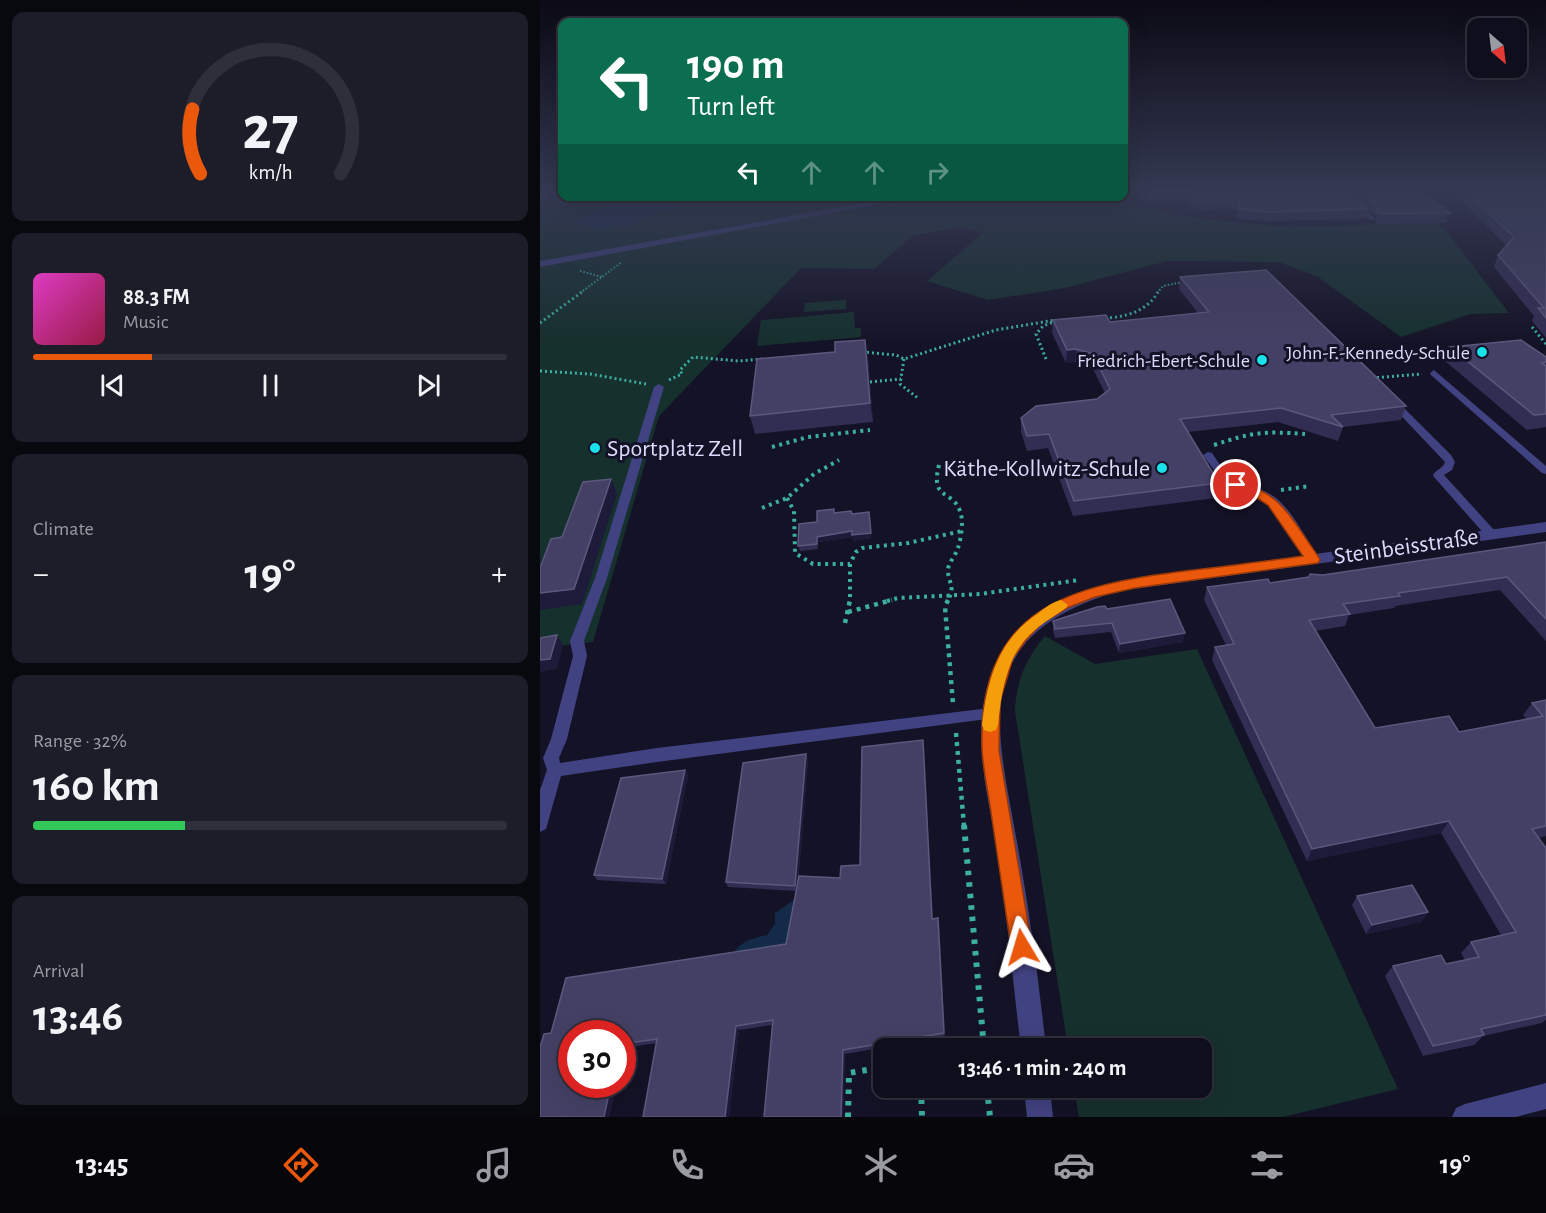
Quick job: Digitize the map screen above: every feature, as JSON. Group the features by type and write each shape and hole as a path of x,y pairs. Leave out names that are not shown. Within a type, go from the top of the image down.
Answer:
{"street":[{"path":"540,264 667,241"},
{"name":"Steinbeisstraße","path":"1032,1038 1012,879 992,763 990,714 1001,668 1013,644 1028,627 1062,604 1127,584 1546,526"},
{"path":"1465,1117 1546,1096"},
{"path":"1037,1098 1040,1117"}],"lane":[{"path":"1434,373 1546,471"},
{"path":"1368,378 1447,457 1450,462 1448,468 1438,475 1491,534"},
{"path":"540,824 542,799 555,770 551,758 559,739 580,656 577,641 601,578 659,387"},
{"path":"1208,455 1216,470 1233,483 1273,502 1313,560"},
{"path":"555,770 657,755 990,714"}],"path":[{"path":"540,323 630,256 637,247"},
{"path":"1100,319 1129,314 1151,303 1163,286 1190,282"},
{"path":"856,352 896,355 904,358 999,327 1060,320 1045,325 1036,335 1036,344 1044,352 1046,359"},
{"path":"1532,327 1546,344"},
{"path":"680,370 693,357 739,361 770,358"},
{"path":"904,358 902,388 919,399"},
{"path":"540,371 600,376 659,387"},
{"path":"1368,378 1434,373"},
{"path":"870,382 901,379"},
{"path":"772,447 805,436 870,430"},
{"path":"1208,455 1204,448 1246,434 1268,431 1305,434"},
{"path":"762,508 787,498 814,474 838,460"},
{"path":"939,465 936,477 937,487 960,509 962,515 962,531 958,548 948,569 948,576 953,586 945,608 983,1038"},
{"path":"787,498 794,511 797,556 812,563 850,564"},
{"path":"845,623 852,574 850,564 856,552 862,548 908,543 962,531"},
{"path":"848,612 898,598 950,595"},
{"path":"848,1117 849,1073 873,1069"},
{"path":"921,1098 922,1117"},
{"path":"988,1098 990,1117"}],"green space":[{"path":"540,241 653,241 540,262"},
{"path":"674,241 907,241 874,269 801,268 659,416 593,642 540,648 540,266"},
{"path":"973,241 1454,241 1509,313 1471,314 1401,337 1318,277 1279,262 1167,261 1065,288 988,300 927,281"},
{"path":"846,300 846,309 804,312 805,303"},
{"path":"854,312 855,328 861,328 861,337 757,346 761,320"},
{"path":"1045,636 1095,664 1197,649 1398,1089 1283,1117 1079,1117 1076,1098 1212,1098 1212,1038 1066,1038 1015,711 1017,690 1032,653"}],"water":[{"path":"797,898 788,949 733,956 743,944 767,935 775,924 775,913"}],"building":[{"path":"1510,241 1546,241 1546,318 1538,308 1544,308 1498,255"},
{"path":"1266,270 1406,406 1331,415 1343,427 1281,408 1180,419 1219,483 1074,501 1049,434 1027,436 1021,418 1036,406 1097,399 1110,389 1093,354 1076,349 1067,350 1053,320 1106,315 1110,322 1209,312 1180,277"},
{"path":"865,340 870,403 750,416 757,359 835,352 835,342"},
{"path":"1521,340 1546,357 1546,362 1542,363 1546,366 1546,414 1534,415 1450,347"},
{"path":"611,479 574,589 540,593 540,568 551,539 562,537 583,482"},
{"path":"834,509 834,513 869,512 871,533 852,535 852,531 817,537 817,544 798,546 799,524 817,522 817,511"},
{"path":"1546,542 1546,619 1507,577 1398,593 1400,596 1343,604 1350,614 1309,620 1375,728 1449,716 1459,732 1543,716 1532,703 1546,700 1546,826 1532,829 1546,848 1546,1015 1481,1029 1484,1035 1433,1046 1393,966 1441,955 1446,964 1479,957 1471,942 1516,932 1449,821 1312,849 1215,647 1234,644 1207,587 1268,579 1270,583 1309,577 1310,574 1323,575"},
{"path":"1170,599 1185,633 1120,644 1112,623 1055,629 1053,621 1097,607 1105,606 1107,609"},
{"path":"557,635 550,659 540,660 540,638"},
{"path":"923,740 932,919 938,918 944,1033 914,1038 873,1038 873,1045 843,1050 841,1117 764,1117 773,1020 736,1026 725,1117 643,1117 657,1039 636,1042 636,1020 558,1020 558,1098 608,1098 604,1117 540,1117 540,1047 544,1034 551,1033 566,978 786,944 799,876 840,878 841,866 860,865 862,747"},
{"path":"806,754 795,886 726,882 743,763"},
{"path":"685,770 662,879 594,875 621,778"},
{"path":"1412,885 1428,912 1372,925 1357,896"}],"slow traffic":[{"path":"990,725 994,690 1001,668 1013,644 1028,627 1061,605"}],"place":[{"name":"John-F.-Kennedy-Schule","path":"1482,352"},
{"name":"Friedrich-Ebert-Schule","path":"1262,360"},
{"name":"Sportplatz Zell","path":"595,448"},
{"name":"Käthe-Kollwitz-Schule","path":"1162,468"}],"route":[{"path":"1022,947 991,750 992,701 997,679 1006,657 1013,644 1028,627 1049,611 1076,598 1135,583 1313,560 1273,502 1259,493 1236,485"}]}
